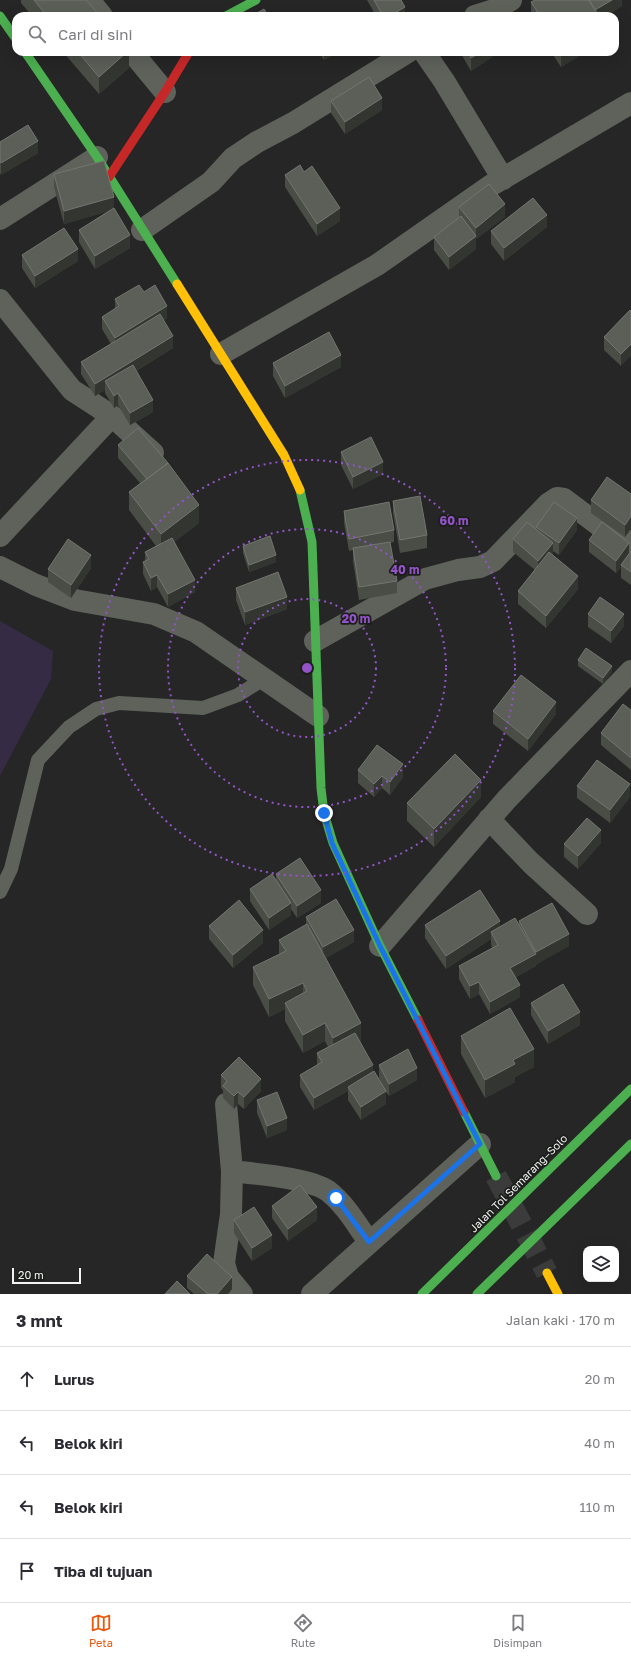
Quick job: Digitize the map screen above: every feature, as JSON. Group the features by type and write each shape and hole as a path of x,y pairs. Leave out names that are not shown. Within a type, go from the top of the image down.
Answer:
{"main road":[{"path":"234,12 256,0"},
{"path":"0,16 12,33"},
{"path":"28,56 109,177 221,354 284,455 302,494 312,542 321,788 324,813 332,843 380,946 496,1176"},
{"path":"109,177 165,92 187,56"},
{"name":"Jalan Tol Semarang–Solo","path":"422,1294 631,1089"},
{"path":"476,1294 631,1144"},
{"path":"547,1273 558,1294"}],"street":[{"path":"88,0 98,12"},
{"path":"488,12 511,0"},
{"path":"135,56 165,92"},
{"path":"142,230 211,182 233,158 256,142 293,123 402,56"},
{"path":"427,56 444,81 503,179"},
{"path":"221,354 377,265 465,203 631,103"},
{"path":"0,219 96,157"},
{"path":"0,300 72,390 112,416 167,467"},
{"path":"0,536 112,416"},
{"path":"315,640 425,579 458,570 480,567 493,561 548,504 557,498 564,499 620,541 631,541"},
{"path":"0,567 36,585 74,600 154,614 196,632 265,678 318,716"},
{"path":"380,946 506,799 631,671"},
{"path":"489,819 531,863 587,914"},
{"path":"226,1104 232,1171 231,1214 224,1263 228,1277 242,1294"},
{"path":"312,1294 480,1144"},
{"path":"232,1171 298,1181 323,1188 336,1198 369,1242"}],"lane":[{"path":"0,892 11,869 38,760 69,727 96,709 119,703 203,708 238,695 265,678"}],"shaded area":[{"path":"0,621 53,651 51,679 0,776"}],"building":[{"path":"34,0 86,0 96,12 44,12"},
{"path":"374,0 401,0 405,7 397,12 381,12"},
{"path":"535,0 589,0 596,12 537,12 531,2"},
{"path":"589,0 612,0 595,10"},
{"path":"264,9 266,12 259,12"},
{"path":"81,56 123,56 99,77"},
{"path":"369,77 382,98 345,122 331,101"},
{"path":"28,125 38,141 1,163 0,142"},
{"path":"104,161 114,197 64,211 54,174"},
{"path":"300,165 304,172 312,166 340,208 317,224 285,175"},
{"path":"489,184 505,204 476,228 459,207"},
{"path":"533,198 547,215 504,248 491,231"},
{"path":"114,208 130,235 95,256 79,230"},
{"path":"461,216 476,236 449,257 434,237"},
{"path":"64,228 78,249 35,276 22,255"},
{"path":"139,285 144,292 155,285 167,306 115,338 102,317 119,306 115,299"},
{"path":"630,310 631,344 621,354 604,337"},
{"path":"160,314 173,336 95,384 81,362"},
{"path":"329,332 341,355 285,386 273,363"},
{"path":"133,365 153,400 130,413 118,393 114,396 105,381"},
{"path":"138,428 168,463 147,479 118,445"},
{"path":"371,437 383,462 353,477 341,452"},
{"path":"168,463 199,505 161,534 129,492"},
{"path":"607,477 631,494 631,516 625,525 591,500"},
{"path":"420,496 427,535 400,540 393,501"},
{"path":"389,502 394,530 349,539 344,511"},
{"path":"554,502 577,518 559,543 536,527"},
{"path":"527,522 553,543 538,561 513,539"},
{"path":"602,522 629,543 616,561 589,540"},
{"path":"270,536 276,555 249,565 243,546"},
{"path":"172,538 195,580 168,594 157,575 151,578 143,562 149,559 145,552"},
{"path":"68,539 91,555 71,585 48,569"},
{"path":"390,542 397,581 359,587 353,548"},
{"path":"631,551 631,572 621,565"},
{"path":"549,552 578,576 546,616 518,591"},
{"path":"278,572 287,597 245,612 236,588"},
{"path":"600,597 624,614 611,631 588,614"},
{"path":"586,648 612,666 603,678 578,660"},
{"path":"521,675 556,702 528,739 493,711"},
{"path":"623,704 631,710 631,758 601,733"},
{"path":"377,745 403,764 390,782 382,776 374,784 358,770"},
{"path":"455,754 481,780 434,829 407,803"},
{"path":"597,760 630,784 610,810 577,786"},
{"path":"587,818 601,830 578,856 564,844"},
{"path":"300,858 321,890 297,906 276,874"},
{"path":"272,874 291,903 269,918 250,889"},
{"path":"480,890 500,921 446,956 425,925"},
{"path":"336,899 354,930 323,947 306,917"},
{"path":"239,900 263,930 233,955 209,926"},
{"path":"552,903 569,934 536,952 519,921"},
{"path":"515,918 536,954 510,968 520,985 490,1002 479,982 470,986 459,966 498,945 491,932"},
{"path":"307,924 361,1023 333,1038 325,1023 303,1035 285,1003 307,991 303,983 269,999 253,967 286,951 279,940"},
{"path":"563,984 580,1012 548,1031 531,1003"},
{"path":"510,1008 534,1049 513,1060 515,1064 485,1080 461,1036"},
{"path":"355,1033 373,1065 314,1098 300,1075 322,1062 317,1053"},
{"path":"408,1049 417,1068 389,1084 379,1065"},
{"path":"239,1057 261,1079 244,1097 238,1092 234,1096 223,1086 227,1081 221,1075"},
{"path":"374,1071 386,1091 361,1107 348,1087"},
{"path":"277,1092 287,1118 267,1126 257,1100"},
{"path":"300,1185 317,1207 288,1229 272,1206"},
{"path":"254,1207 272,1235 252,1248 234,1220"},
{"path":"207,1254 232,1277 217,1294 208,1294 187,1276"},
{"path":"177,1281 190,1294 165,1294"}],"tunnel":[{"path":"496,1176 547,1273"}],"traffic: fast":[{"path":"234,12 256,0"},
{"path":"0,16 12,33"},
{"path":"28,56 97,157 177,284"},
{"path":"300,490 312,542 321,788 324,813 333,843 380,946 418,1020"},
{"path":"422,1294 631,1089"},
{"path":"464,1112 496,1176"},
{"path":"477,1294 631,1144"}],"traffic: slow":[{"path":"177,284 284,455 300,490"},
{"path":"547,1273 558,1294"}],"traffic: jam":[{"path":"109,177 165,92 187,56"},
{"path":"418,1020 464,1112"}],"route":[{"path":"324,813 332,843 380,946 480,1144 369,1242 336,1198"}]}
